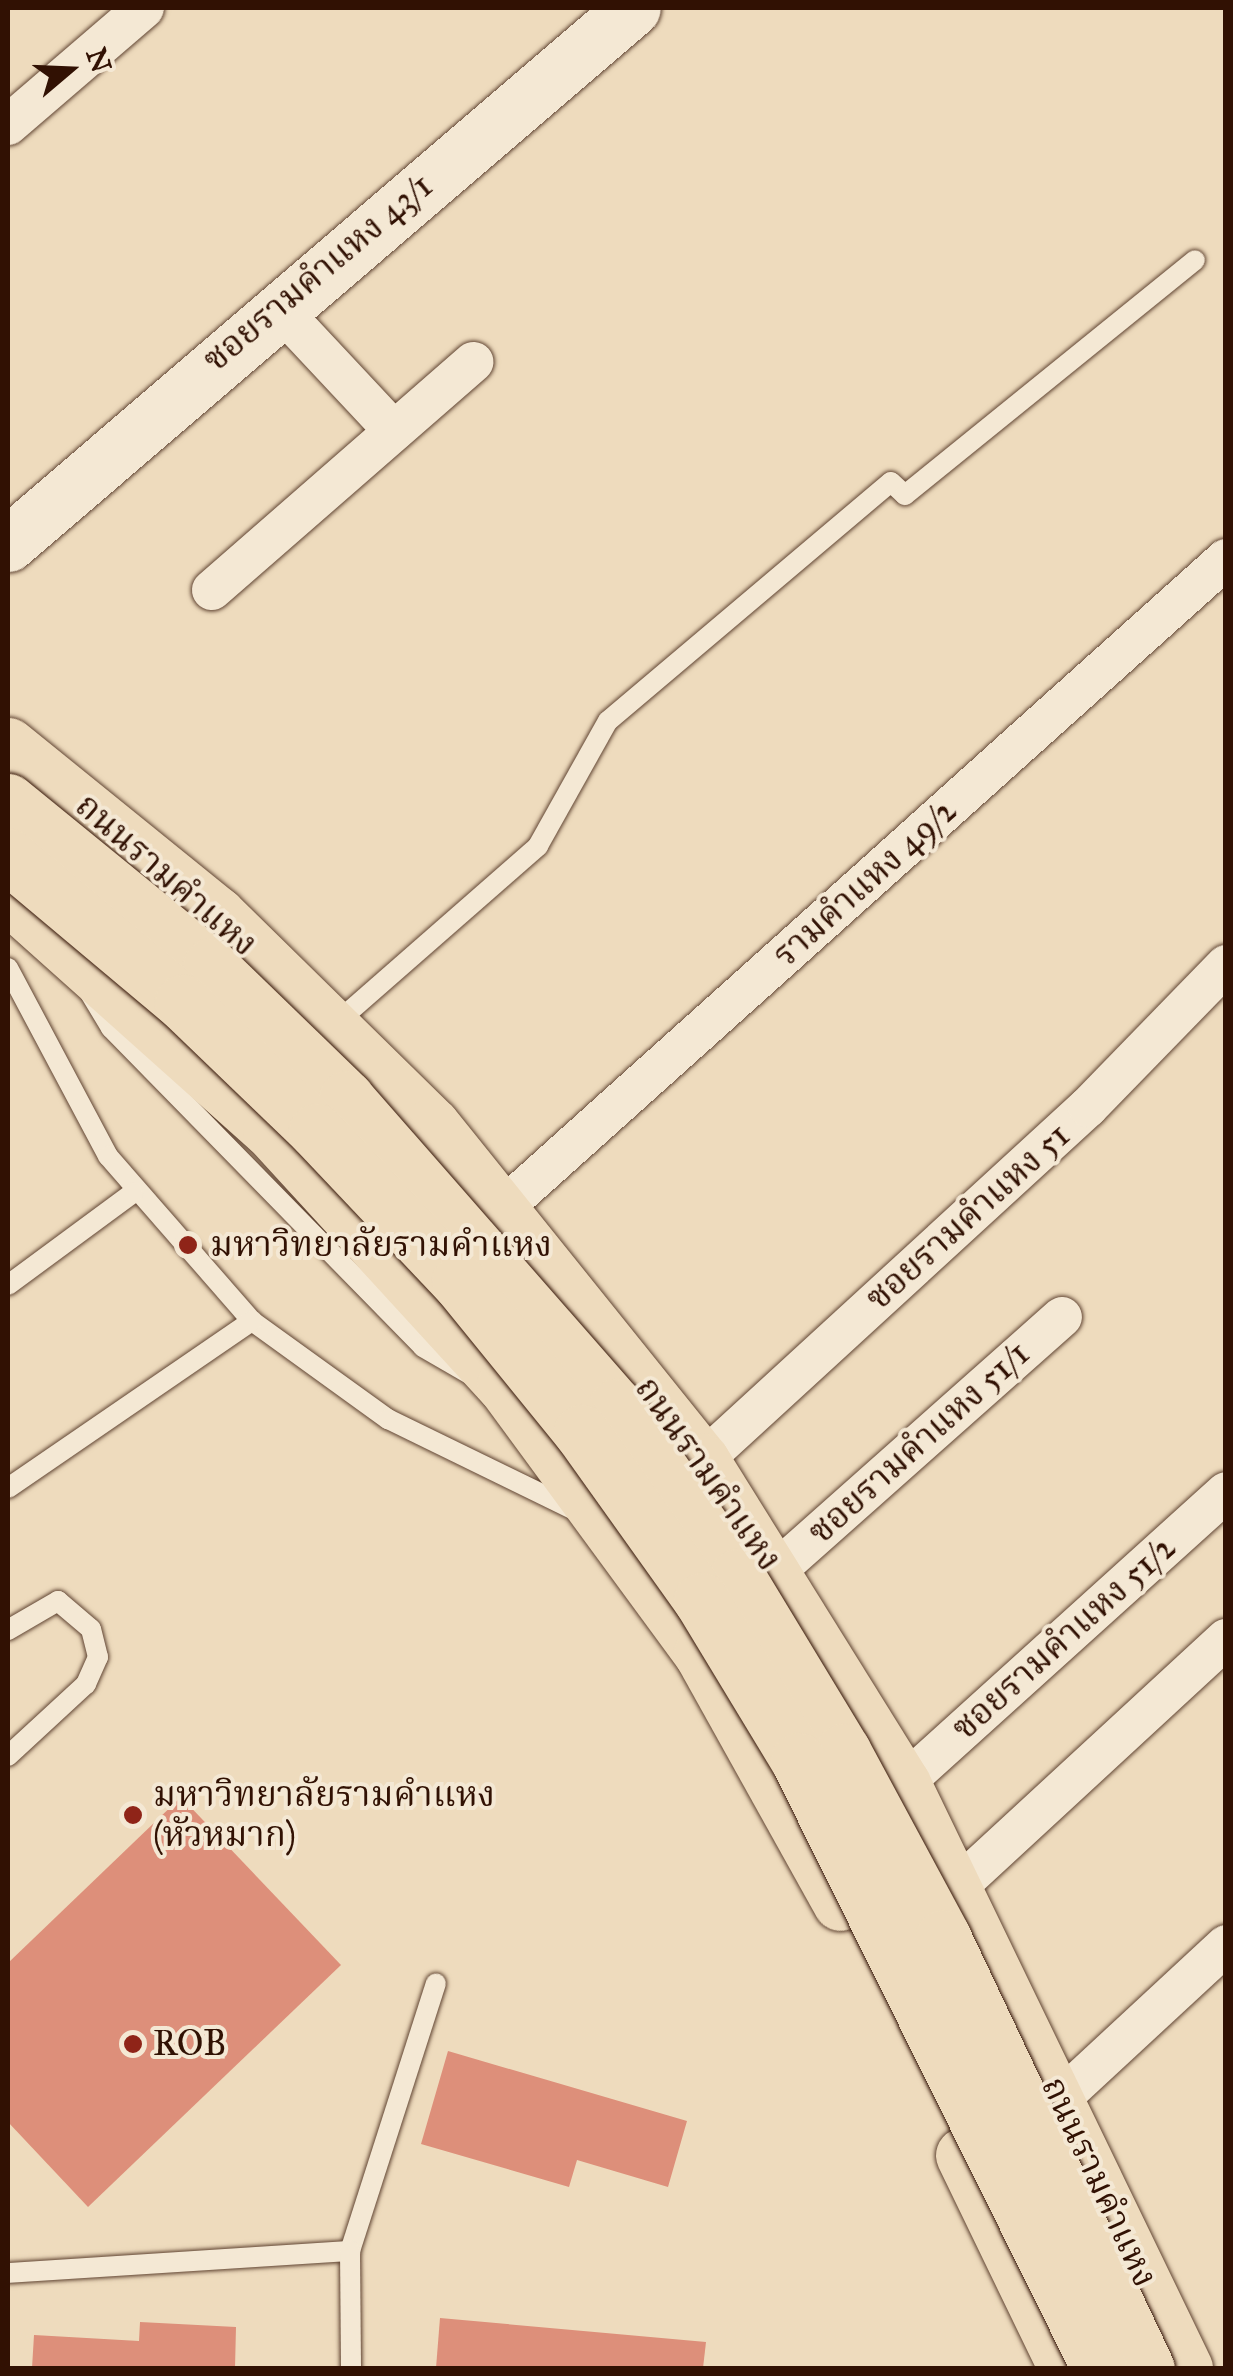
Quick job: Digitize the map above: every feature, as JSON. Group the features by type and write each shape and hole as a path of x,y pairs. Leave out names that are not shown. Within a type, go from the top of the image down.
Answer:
{"main road":[{"name":"ถนนรามคำแหง","path":"8,745 217,914 334,1026 504,1207 702,1461 777,1570 903,1784 1061,2098 1185,2368"},
{"name":"ถนนรามคำแหง","path":"8,800 210,966 346,1098 490,1254 627,1421 738,1576 843,1751 942,1937 1147,2368"},
{"path":"8,856 182,1002 316,1131 459,1282 581,1432 701,1600 798,1760 1099,2368"},
{"path":"8,896 78,953 347,1208 504,1384 616,1528 700,1653 851,1924 906,2029 1066,2368"},
{"path":"851,1924 951,1878"},
{"path":"906,2029 998,1970"},
{"path":"994,2218 1092,2165"},
{"path":"1039,2313 1136,2260"}],"street":[{"path":"8,125 144,8"},
{"name":"ซอยรามคำแหง 43/1","path":"8,544 277,306 633,8"},
{"path":"277,306 394,431"},
{"path":"212,590 473,362"},
{"name":"รามคำแหง 49/2","path":"504,1207 1226,559"},
{"name":"ซอยรามคำแหง 51","path":"702,1461 1088,1108 1226,965"},
{"name":"ซอยรามคำแหง 51/1","path":"777,1570 1062,1317"},
{"name":"ซอยรามคำแหง 51/2","path":"903,1784 1226,1492"},
{"path":"951,1878 1226,1639"},
{"path":"1061,2098 1226,1945"}],"lane":[{"path":"334,1026 538,846 608,721 891,482 905,495 1196,260"},
{"path":"8,968 56,1069 133,1193 252,1321 388,1419 616,1528"},
{"path":"8,1285 133,1193"},
{"path":"8,1488 252,1321"},
{"path":"8,1630 58,1601 91,1629 98,1657 86,1684 8,1756"},
{"path":"351,2368 350,2251 436,1983"},
{"path":"8,2273 350,2251"}],"building":[{"name":"ROB","path":"181,1797 341,1965 88,2207 8,2122 8,1963"},
{"path":"448,2051 687,2121 668,2187 577,2160 569,2187 421,2144"},
{"path":"440,2318 706,2342 703,2368 436,2368"},
{"path":"140,2322 236,2327 235,2368 32,2368 34,2335 139,2341"}],"place":[{"name":"มหาวิทยาลัยรามคำแหง","path":"188,1245"},
{"name":"มหาวิทยาลัยรามคำแหง (หัวหมาก)","path":"133,1815"},
{"name":"ROB","path":"133,2044"}]}
